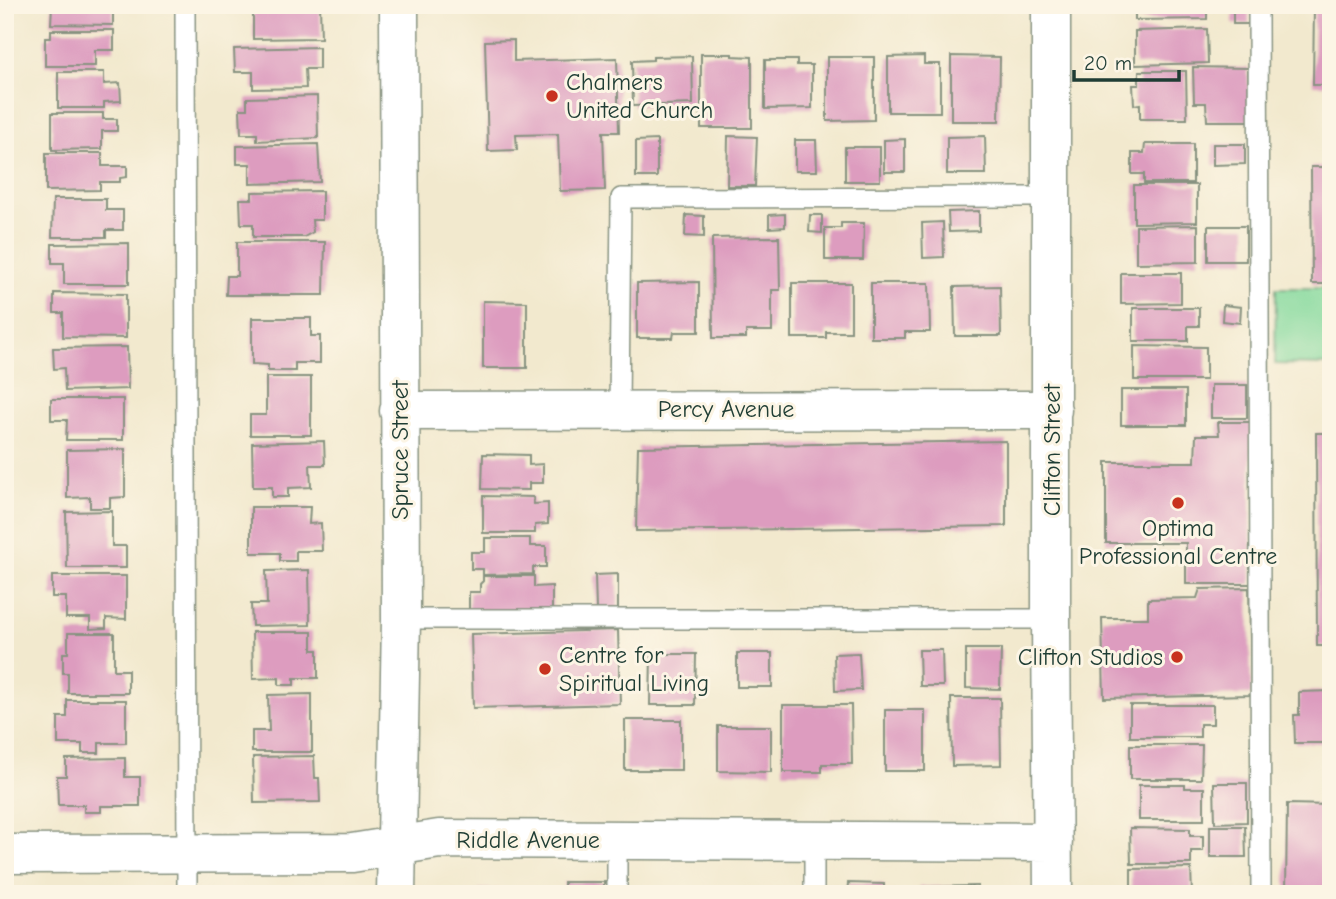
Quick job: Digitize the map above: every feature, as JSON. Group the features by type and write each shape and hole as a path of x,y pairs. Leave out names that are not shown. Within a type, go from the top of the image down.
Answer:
{"street":[{"name":"Spruce Street","path":"396,894 401,619 399,5"},
{"name":"Clifton Street","path":"1051,5 1054,894"},
{"name":"Percy Avenue","path":"399,411 1052,410"},
{"name":"Riddle Avenue","path":"5,854 352,853 439,839 1053,842"}],"lane":[{"path":"184,5 187,894"},
{"path":"1258,5 1261,894"},
{"path":"619,410 621,198 1050,197"},
{"path":"401,619 1051,619"},
{"path":"617,841 617,894"},
{"path":"814,841 814,894"}],"green space":[{"path":"1276,288 1331,288 1331,365 1275,364"}],"building":[{"path":"52,5 113,5 113,25 51,24"},
{"path":"253,5 320,5 321,38 253,39"},
{"path":"1135,5 1207,5 1207,19 1135,20"},
{"path":"1314,5 1331,5 1331,85 1313,85"},
{"path":"1233,11 1249,11 1249,24 1233,24"},
{"path":"1207,29 1208,63 1135,65 1135,31"},
{"path":"51,30 114,30 114,50 95,50 95,66 45,66 45,38 51,38"},
{"name":"Chalmers United Church","path":"514,40 514,61 617,58 619,132 603,132 605,190 560,191 558,134 516,135 517,150 488,151 485,41"},
{"path":"319,47 319,69 305,69 306,88 253,89 253,72 235,72 234,49"},
{"path":"701,54 752,57 752,128 701,128"},
{"path":"692,56 693,104 633,106 632,61 653,60 653,57"},
{"path":"924,56 924,64 940,64 940,112 888,112 888,57"},
{"path":"951,56 1000,57 999,121 951,121"},
{"path":"827,57 874,57 874,120 827,121"},
{"path":"765,60 797,60 797,65 812,65 812,108 765,109"},
{"path":"1193,67 1248,68 1249,121 1207,121 1206,103 1194,103"},
{"path":"1139,71 1186,71 1187,119 1140,119 1140,104 1134,105 1133,85 1139,85"},
{"path":"58,72 104,72 104,84 120,83 121,101 104,102 104,108 58,108"},
{"path":"317,96 318,138 257,141 257,134 241,134 240,109 247,109 247,98"},
{"path":"52,113 103,113 103,119 117,119 117,131 102,131 102,149 52,150"},
{"path":"728,136 757,137 755,186 727,186"},
{"path":"985,136 986,174 947,174 947,137"},
{"path":"905,139 905,172 884,172 884,140"},
{"path":"657,140 657,177 636,177 636,141"},
{"path":"795,140 816,140 817,171 795,171"},
{"path":"318,144 320,182 250,184 250,164 237,164 237,146"},
{"path":"1145,144 1193,144 1193,183 1144,183 1144,174 1132,174 1132,153 1144,153"},
{"path":"1213,144 1245,144 1245,164 1213,165"},
{"path":"845,147 880,147 880,181 845,181"},
{"path":"46,153 102,153 102,166 127,166 127,177 120,178 120,182 100,182 100,190 46,191"},
{"path":"1311,167 1331,167 1331,284 1312,284"},
{"path":"1134,185 1197,185 1197,222 1134,223"},
{"path":"322,191 322,220 312,220 313,232 304,237 253,237 253,224 241,224 240,199 252,199 252,192"},
{"path":"53,199 106,199 106,210 123,210 123,230 106,230 106,237 52,237"},
{"path":"979,211 979,231 949,232 948,212"},
{"path":"785,214 785,227 769,228 769,215"},
{"path":"686,215 704,216 704,237 685,236"},
{"path":"810,215 822,215 822,233 809,232"},
{"path":"943,222 944,257 923,258 922,223"},
{"path":"841,223 864,223 863,260 825,260 825,228 841,228"},
{"path":"1198,225 1198,262 1136,263 1136,226"},
{"path":"1208,226 1246,226 1246,261 1208,261"},
{"path":"779,237 780,290 772,290 772,331 746,331 746,338 713,338 712,238"},
{"path":"237,242 325,242 324,295 226,295 227,276 237,276"},
{"path":"129,243 129,284 64,284 64,263 52,263 52,244"},
{"path":"1121,273 1181,273 1181,303 1121,304"},
{"path":"699,282 699,332 674,332 673,338 637,338 637,283"},
{"path":"792,283 851,283 851,332 826,332 826,338 792,338"},
{"path":"871,283 929,283 930,332 905,332 905,338 871,338"},
{"path":"1000,286 1001,336 955,336 954,287"},
{"path":"54,293 126,294 126,338 63,337 63,313 54,313"},
{"path":"483,301 527,302 527,368 483,368"},
{"path":"1223,305 1241,307 1240,323 1222,321"},
{"path":"1133,308 1199,308 1199,326 1188,326 1188,341 1133,341"},
{"path":"252,318 311,318 311,336 320,336 320,363 295,363 295,371 268,371 268,365 252,364"},
{"path":"1134,346 1206,347 1206,380 1134,380"},
{"path":"127,347 128,389 65,391 64,368 54,369 53,348"},
{"path":"266,377 311,377 311,435 250,435 250,415 266,415"},
{"path":"1211,385 1247,385 1247,418 1211,418"},
{"path":"1121,390 1186,390 1186,425 1121,425"},
{"path":"51,399 123,399 123,440 66,440 67,420 51,420"},
{"name":"Optima Professional Centre","path":"1218,422 1251,422 1251,584 1186,584 1186,543 1106,543 1106,462 1195,462 1196,435 1219,435"},
{"path":"1316,433 1331,433 1331,646 1317,646"},
{"path":"324,441 325,465 310,465 311,487 288,488 288,497 272,497 272,487 253,487 252,443"},
{"path":"1006,441 1006,526 636,531 638,447"},
{"path":"125,449 125,497 110,498 110,508 90,508 90,497 67,498 67,450"},
{"path":"483,454 529,455 529,465 543,464 543,483 529,483 529,490 482,489"},
{"path":"483,496 533,497 534,504 548,503 548,524 535,525 535,533 483,533"},
{"path":"251,507 310,507 309,524 321,523 322,551 296,551 296,561 280,561 280,553 251,553"},
{"path":"112,511 112,546 126,546 126,568 67,568 66,512"},
{"path":"485,538 530,538 530,546 546,546 546,567 533,567 533,574 483,575 483,569 471,569 471,552 485,552"},
{"path":"309,570 310,625 252,626 251,604 267,604 266,571"},
{"path":"618,574 618,610 596,610 595,575"},
{"path":"52,576 126,576 126,619 106,618 106,628 90,629 90,618 66,618 66,597 52,597"},
{"path":"483,576 534,576 534,587 552,586 552,614 469,610 469,592 480,592"},
{"name":"Clifton Studios","path":"1249,588 1251,695 1104,698 1102,618 1148,618 1148,599 1197,598 1200,589"},
{"name":"Centre for Spiritual Living","path":"618,630 620,704 473,708 471,634"},
{"path":"252,632 312,632 312,650 318,650 318,678 294,678 294,685 279,685 279,678 253,679"},
{"path":"68,633 114,633 114,670 128,670 128,693 68,693 68,673 63,673 63,653 68,653"},
{"path":"966,649 1001,649 1000,689 966,688"},
{"path":"919,650 942,650 943,686 920,686"},
{"path":"737,653 772,653 772,687 737,687"},
{"path":"859,653 861,690 835,691 834,654"},
{"path":"651,654 696,654 695,705 650,705"},
{"path":"1331,691 1331,743 1295,743 1294,715 1299,715 1299,692"},
{"path":"312,694 312,752 252,752 252,731 269,731 268,695"},
{"path":"951,698 1000,698 1001,765 952,766"},
{"path":"67,700 126,700 126,743 99,743 99,753 82,753 82,744 58,744 58,717 67,717"},
{"path":"783,705 851,705 852,764 822,764 822,772 783,772"},
{"path":"1130,705 1213,705 1213,724 1200,724 1200,737 1130,737"},
{"path":"885,710 925,710 925,771 885,771"},
{"path":"625,720 681,720 681,770 625,770"},
{"path":"718,726 771,726 771,772 718,771"},
{"path":"1130,745 1202,745 1201,779 1130,779"},
{"path":"314,756 315,778 319,778 320,802 254,803 253,757"},
{"path":"125,758 125,777 140,777 140,806 101,806 101,812 84,812 84,805 58,805 57,776 66,776 66,759"},
{"path":"1214,783 1247,783 1247,822 1215,823"},
{"path":"1139,785 1185,785 1185,788 1204,788 1204,820 1139,820"},
{"path":"1287,804 1331,805 1331,894 1286,894"},
{"path":"1210,826 1245,826 1246,857 1210,857"},
{"path":"1130,828 1190,829 1190,836 1203,836 1203,851 1191,851 1191,864 1131,864"},
{"path":"1191,868 1192,894 1131,894 1131,869"},
{"path":"564,882 604,882 604,894 564,894"},
{"path":"848,883 884,884 884,894 847,894"},
{"path":"978,886 978,894 919,894 919,887"},
{"path":"479,889 539,890 539,894 479,894"}],"place":[{"name":"Chalmers United Church","path":"552,96"},
{"name":"Optima Professional Centre","path":"1178,503"},
{"name":"Clifton Studios","path":"1177,657"},
{"name":"Centre for Spiritual Living","path":"545,669"}]}
